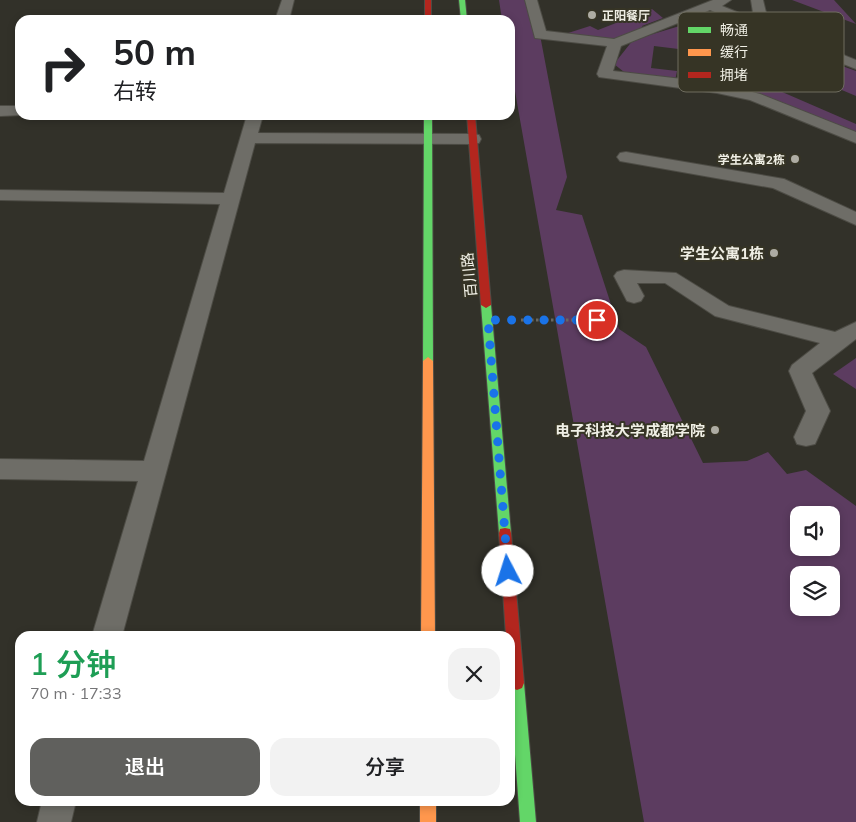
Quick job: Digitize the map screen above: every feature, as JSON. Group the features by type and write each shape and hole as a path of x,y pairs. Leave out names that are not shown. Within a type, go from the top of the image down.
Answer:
{"street":[{"path":"428,0 428,15"},
{"path":"462,0 464,15"},
{"path":"428,120 428,631"},
{"name":"百川路","path":"472,120 513,631"},
{"name":"百川路","path":"515,659 528,822"},
{"path":"428,806 428,822"}],"lane":[{"path":"284,15 288,0"},
{"path":"532,0 540,35 615,43 678,18"},
{"path":"695,12 725,0"},
{"path":"711,6 726,12"},
{"path":"673,20 678,20"},
{"path":"615,43 604,74 678,83"},
{"path":"849,62 856,52"},
{"path":"734,92 755,97 856,138"},
{"path":"0,111 15,111"},
{"path":"107,631 253,120"},
{"path":"248,138 473,139"},
{"path":"626,157 778,183 856,219"},
{"path":"0,194 231,198"},
{"path":"634,296 624,276 669,277 722,311 847,335"},
{"path":"806,437 818,411 800,371 847,335"},
{"path":"0,469 154,471"},
{"path":"54,822 59,806"}],"path":[{"path":"488,320 615,320 634,296"}],"shaded area":[{"path":"499,0 531,0 540,35 567,177 556,210 582,215 619,329 646,347 703,463 747,461 768,452 787,474 806,470 856,506 856,822 644,822 515,91 515,15 501,15"},
{"path":"792,0 834,0 856,24 844,20 844,12 824,12"},
{"path":"652,9 663,18 642,26 644,31 623,40 565,34 590,26 598,30"},
{"path":"678,26 678,49 654,46 651,68 677,71 675,81 624,72 614,64 633,40"},
{"path":"844,67 856,71 856,96 844,91"},
{"path":"737,92 782,92 856,124 856,137 765,98"},
{"path":"856,358 856,389 833,374"}],"traffic: fast":[{"path":"462,0 464,15"},
{"path":"428,120 428,361"},
{"path":"486,305 505,533"},
{"path":"517,683 528,822"}],"traffic: slow":[{"path":"428,361 428,631"},
{"path":"428,806 428,822"}],"traffic: jam":[{"path":"428,0 428,15"},
{"path":"471,120 486,305"},
{"path":"505,533 513,631"},
{"path":"515,658 517,683"}],"place":[{"name":"正阳餐厅","path":"592,15"},
{"name":"学生公寓2栋","path":"795,159"},
{"name":"学生公寓1栋","path":"774,253"},
{"name":"电子科技大学成都学院","path":"715,430"}],"route":[{"path":"508,571 488,320 597,320"}]}
